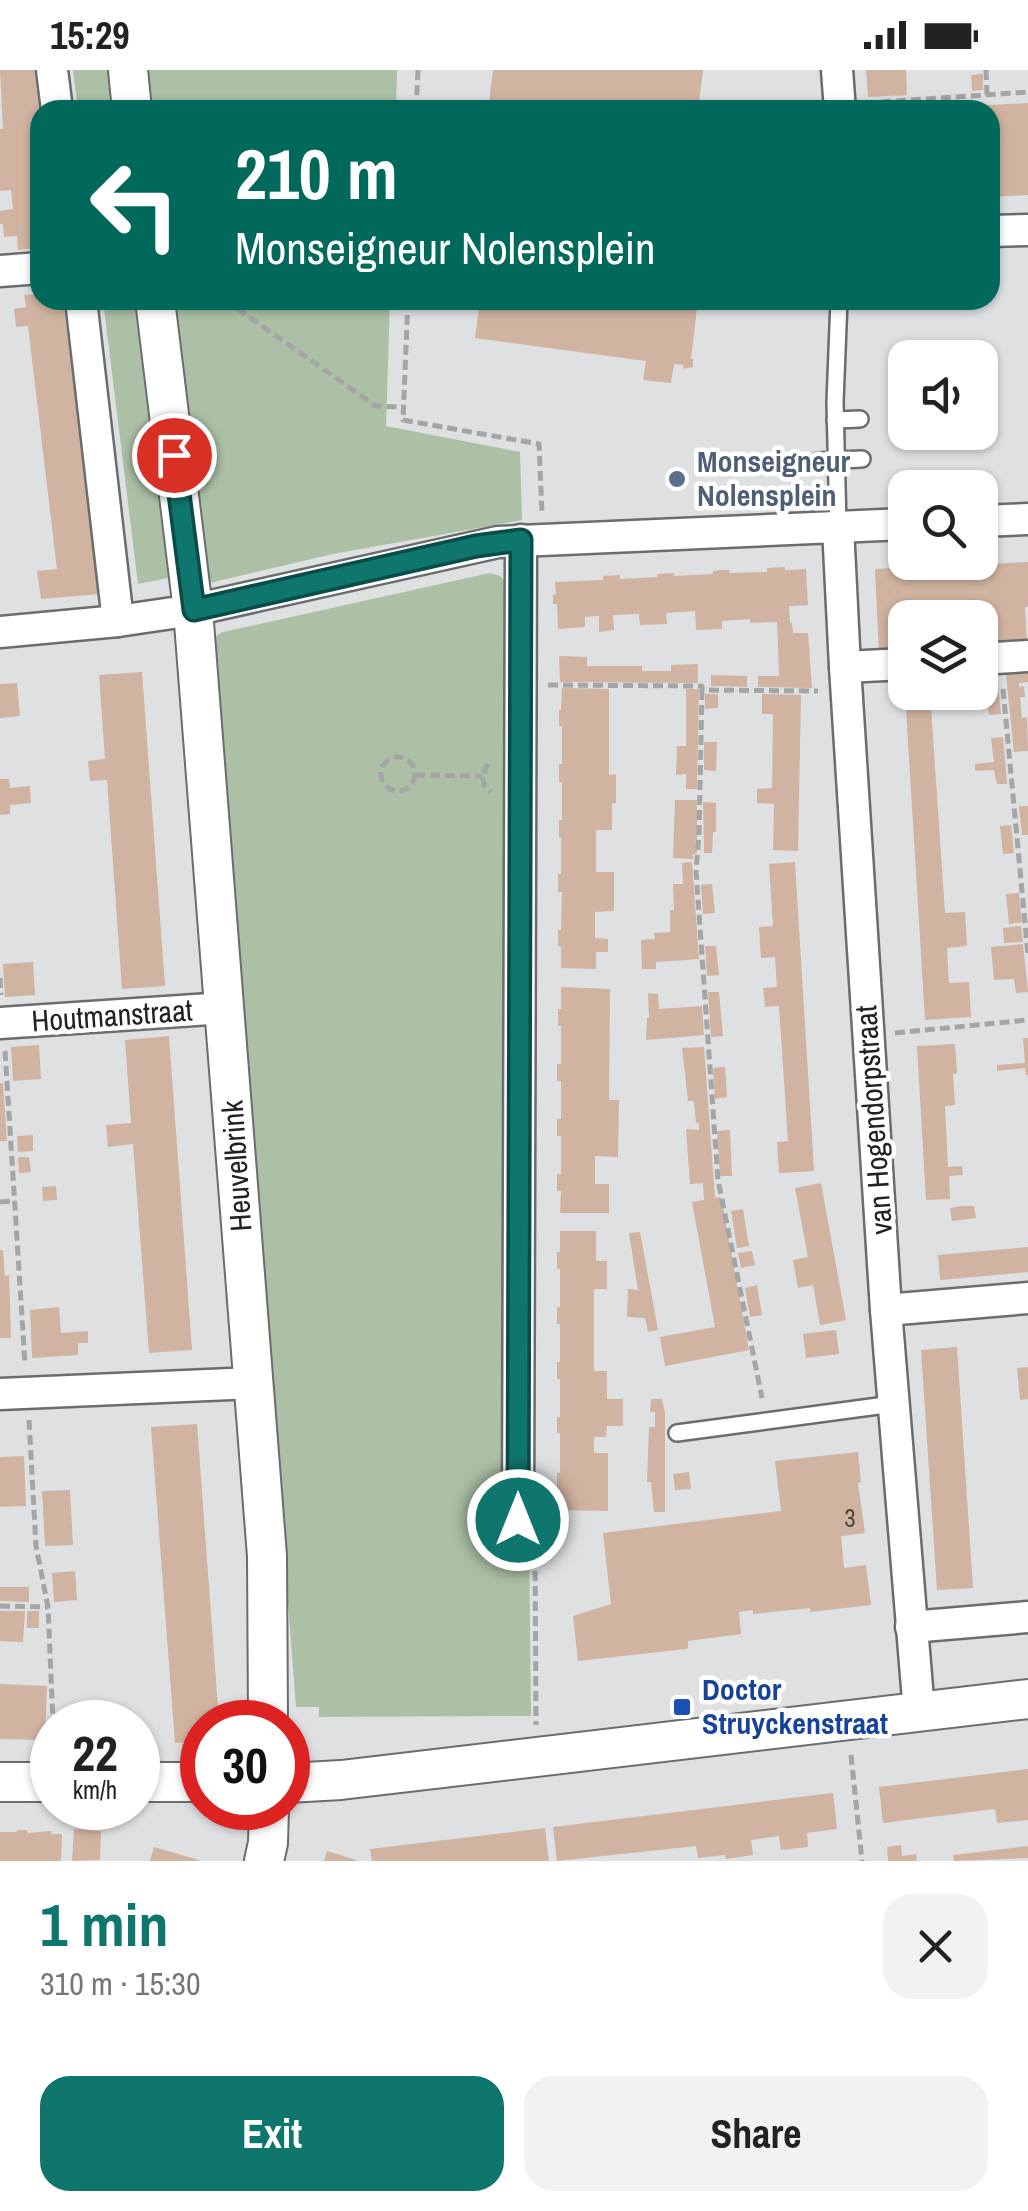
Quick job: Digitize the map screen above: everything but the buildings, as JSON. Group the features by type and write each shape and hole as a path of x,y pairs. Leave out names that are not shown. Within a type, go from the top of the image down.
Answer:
{"street":[{"path":"52,70 56,100"},
{"path":"128,70 131,100"},
{"path":"837,70 839,100"},
{"path":"1000,231 1028,230"},
{"path":"0,272 30,269"},
{"path":"82,310 118,621"},
{"name":"Heuvelbrink","path":"156,310 194,610 267,1556 268,1700"},
{"path":"998,520 1028,519"},
{"path":"0,632 194,610 476,546 521,540 888,525"},
{"name":"van Hogendorpstraat","path":"838,527 886,1310 919,1712"},
{"path":"518,1520 521,540"},
{"path":"846,679 888,668"},
{"name":"Houtmanstraat","path":"1,1023 225,1008"},
{"path":"886,1310 1028,1298"},
{"path":"14,1393 254,1382"},
{"path":"912,1627 1028,1617"},
{"path":"310,1782 1028,1699"},
{"path":"0,1782 30,1782"},
{"path":"264,1861 268,1830"}],"lane":[{"path":"835,310 829,326 838,527"},
{"path":"835,420 860,419"},
{"path":"818,461 862,459"},
{"path":"677,1434 893,1404"}],"path":[{"path":"416,100 418,70"},
{"path":"986,70 987,95"},
{"path":"926,100 1028,92"},
{"path":"239,310 376,406 403,407"},
{"path":"408,310 403,420 539,444 542,518 521,540"},
{"path":"1003,658 1028,955"},
{"path":"702,690 846,679"},
{"path":"520,685 702,686 696,872 718,1180 766,1421"},
{"path":"399,757 412,765 415,775 411,785 401,790 390,789 381,774 385,764 399,757"},
{"path":"415,775 482,776"},
{"path":"868,1036 1028,1020"},
{"path":"1,1023 14,1201 14,1393 48,1606 52,1700"},
{"path":"0,1202 14,1201"},
{"path":"518,1520 534,1520 536,1758"},
{"path":"0,1606 48,1606"},
{"path":"847,1721 862,1861"}],"green space":[{"path":"73,70 108,70 112,100 77,100"},
{"path":"143,70 397,70 396,100 146,100"},
{"path":"104,310 135,310 168,578 138,584"},
{"path":"170,310 390,310 386,426 520,452 522,520 333,554 201,585"},
{"path":"490,573 500,576 508,585 504,1503 481,1503 482,1541 529,1542 531,1716 319,1717 319,1707 310,1707 310,1700 295,1700 215,642 223,632"}],"place":[{"name":"Monseigneur Nolensplein","path":"677,479"},
{"name":"Doctor Struyckenstraat","path":"682,1707"}],"route":[{"path":"174,455 194,610 476,546 521,540 518,1520"}]}
